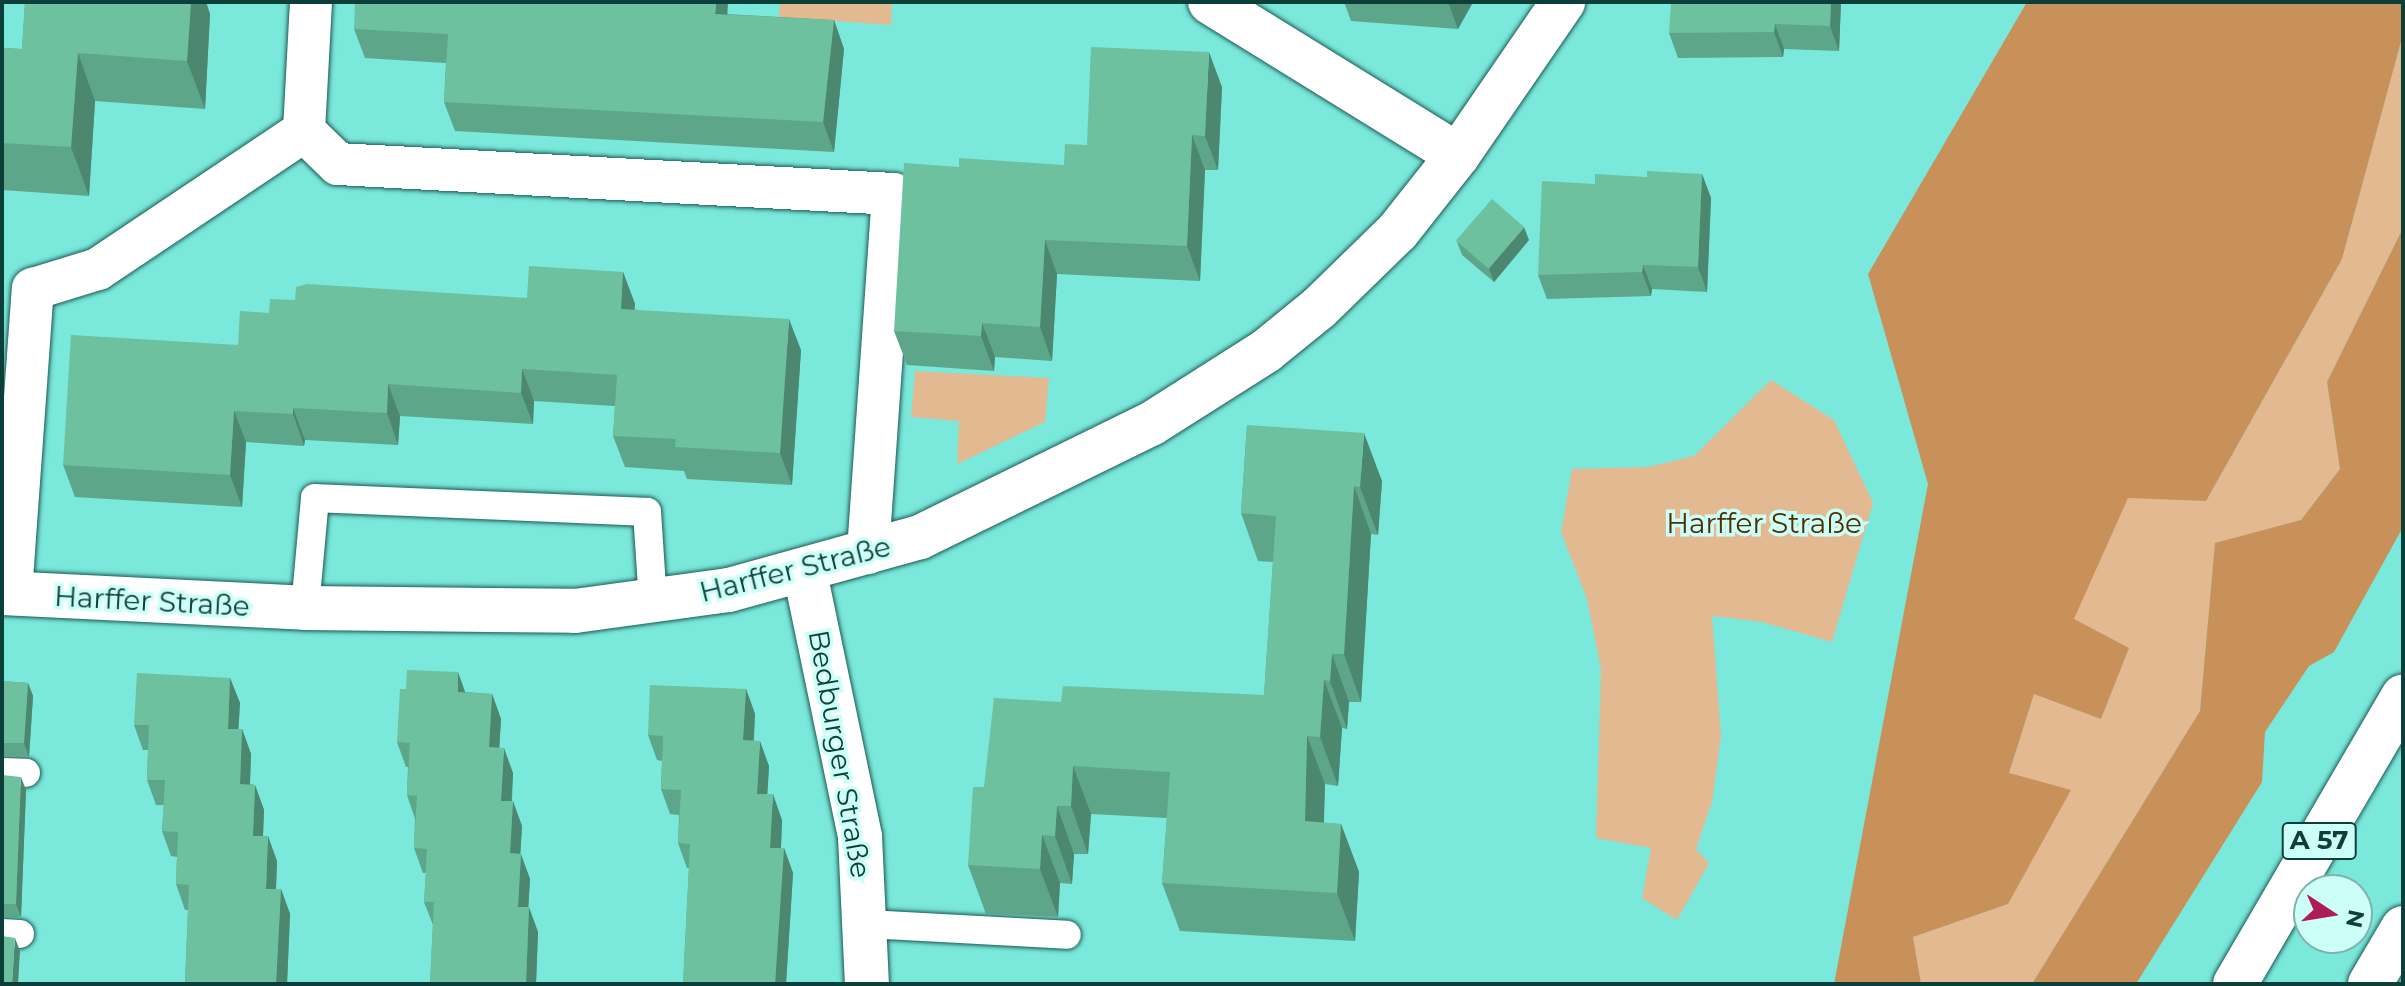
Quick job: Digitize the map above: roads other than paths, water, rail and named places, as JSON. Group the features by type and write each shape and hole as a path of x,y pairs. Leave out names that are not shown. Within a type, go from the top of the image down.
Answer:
{"main road":[{"path":"1210,2 1458,155"},
{"name":"Harffer Straße","path":"7,593 305,608 505,613 653,603 805,573 920,537 1044,480 1151,424 1266,351 1319,308 1398,231 1458,155 1563,2"},
{"name":"Bedburger Straße","path":"805,573 850,781 867,924 867,984"},
{"name":"A 57","path":"2235,984 2403,697"},
{"path":"2370,984 2403,928"}],"street":[{"path":"311,2 304,131 338,164 893,194 868,553"},
{"path":"7,593 33,289 98,269 304,131"}],"lane":[{"path":"305,608 315,498 647,512 653,603"},
{"path":"867,924 1067,935"}]}
